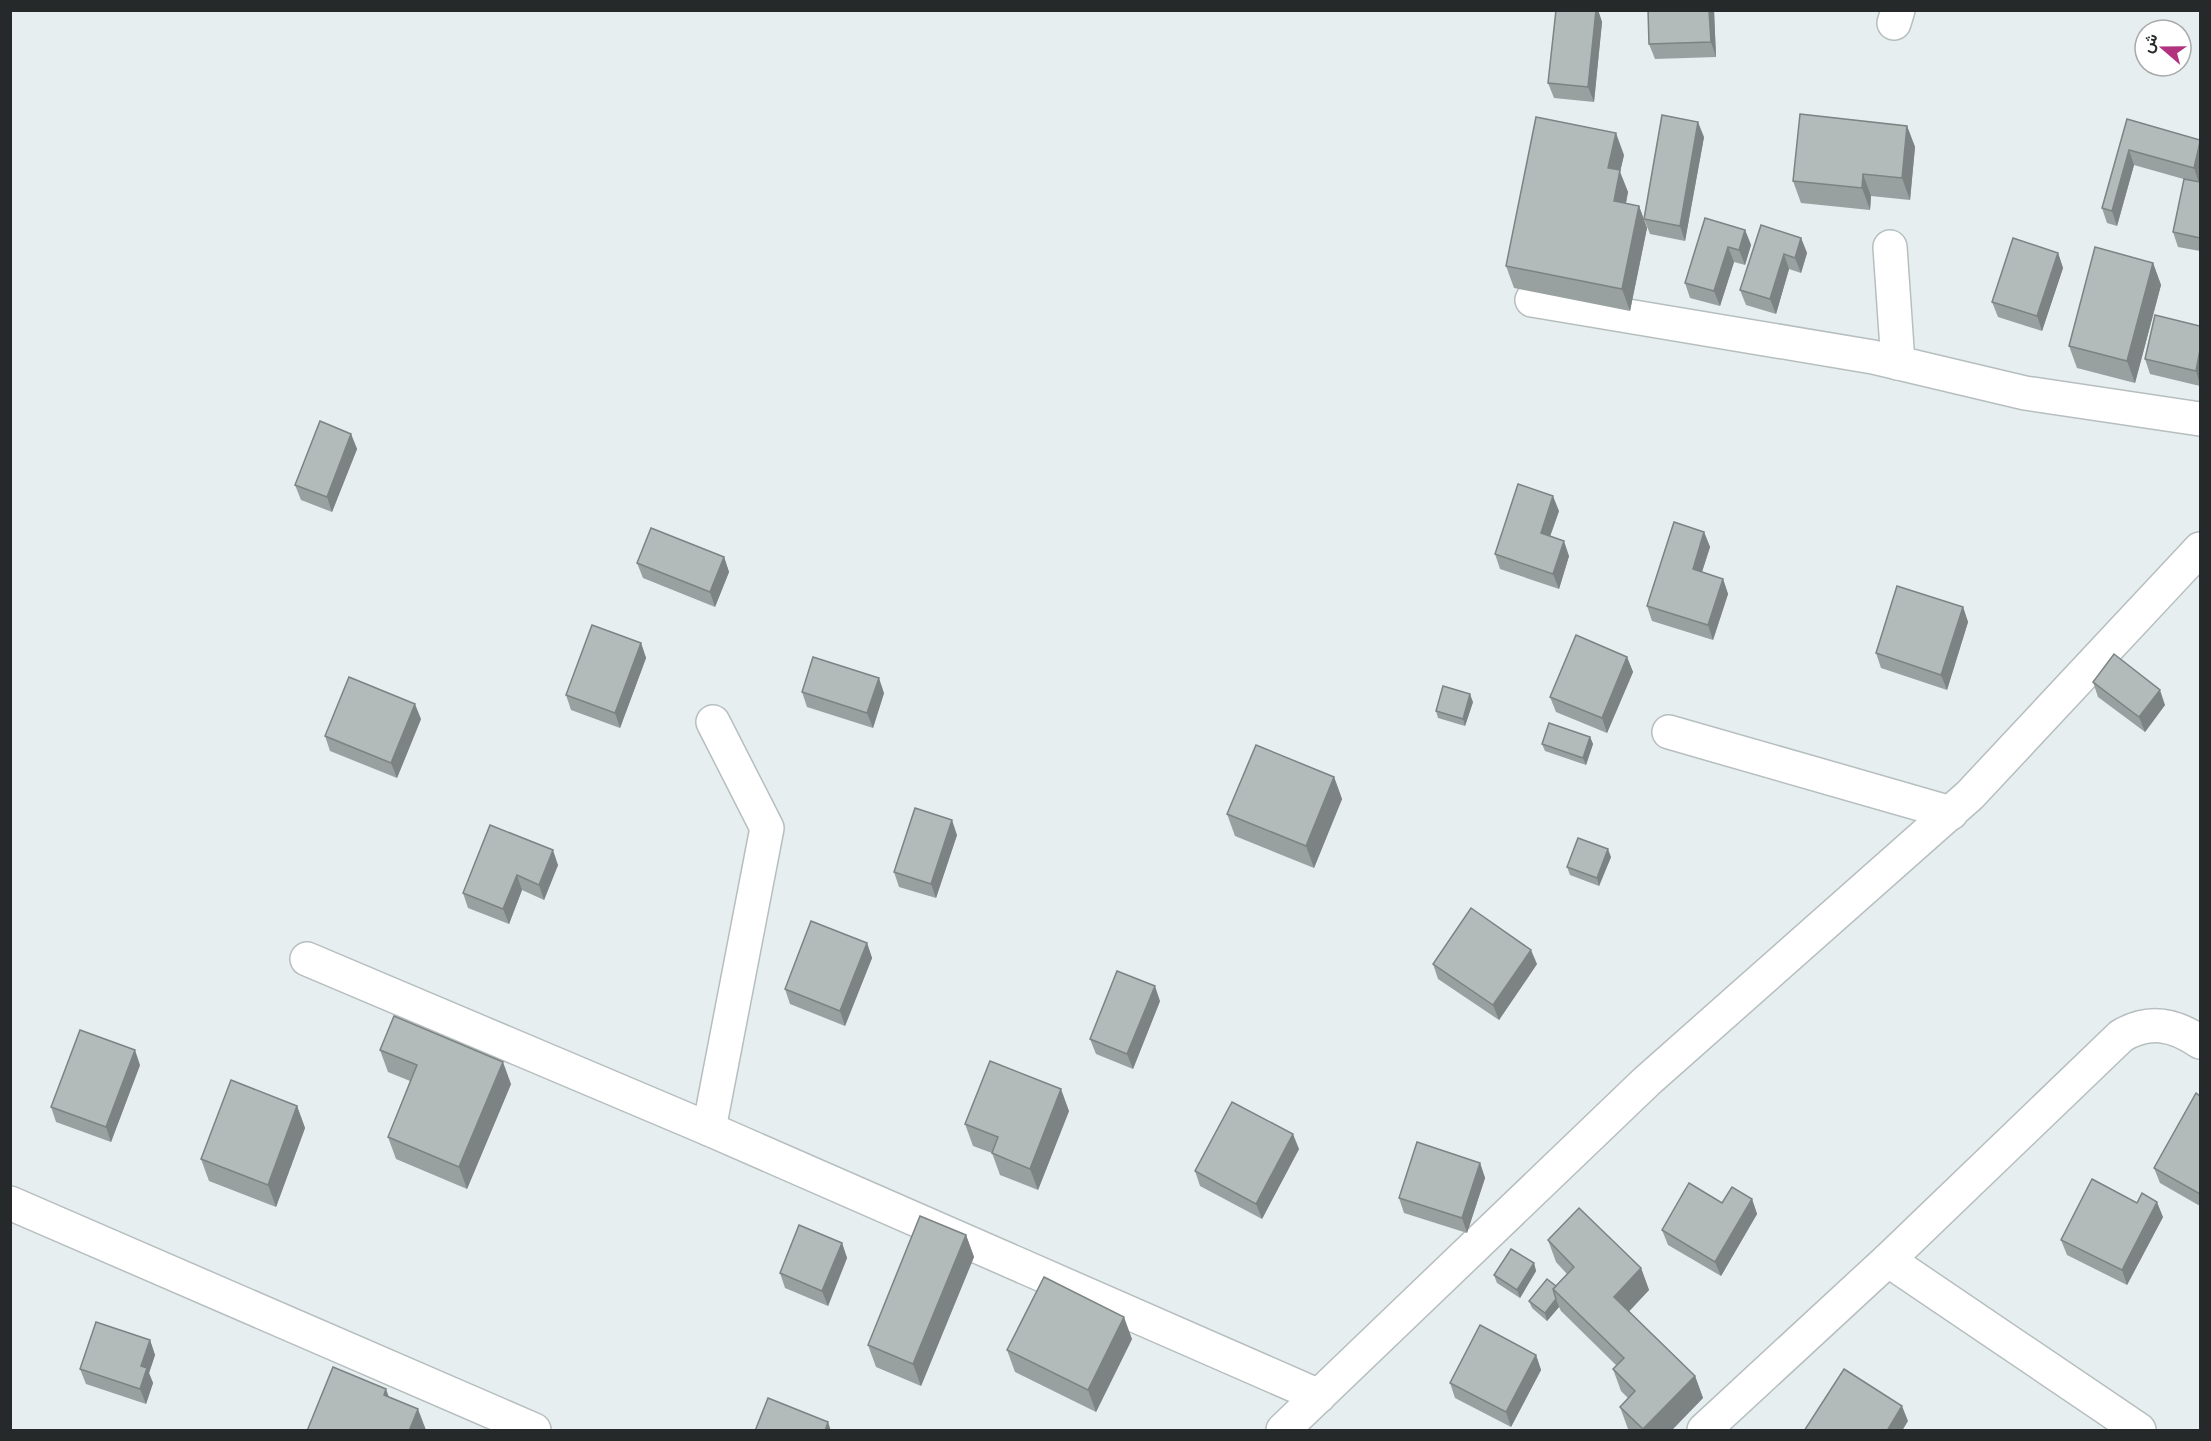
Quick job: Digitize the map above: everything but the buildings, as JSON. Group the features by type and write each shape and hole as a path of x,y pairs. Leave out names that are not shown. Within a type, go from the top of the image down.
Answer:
{"street":[{"path":"1890,247 1898,363"},
{"path":"1532,300 1736,332 1898,363 2025,393 2200,420"},
{"path":"1283,1431 1647,1081 1951,813 2200,549"},
{"path":"709,1129 767,828 713,722"},
{"path":"1669,732 1951,813"},
{"path":"307,959 709,1129 1319,1396"},
{"path":"1704,1431 1888,1260 2121,1036 2143,1026 2162,1025 2180,1029 2200,1042"},
{"path":"10,1203 534,1431"},
{"path":"1888,1260 2139,1431"}]}
